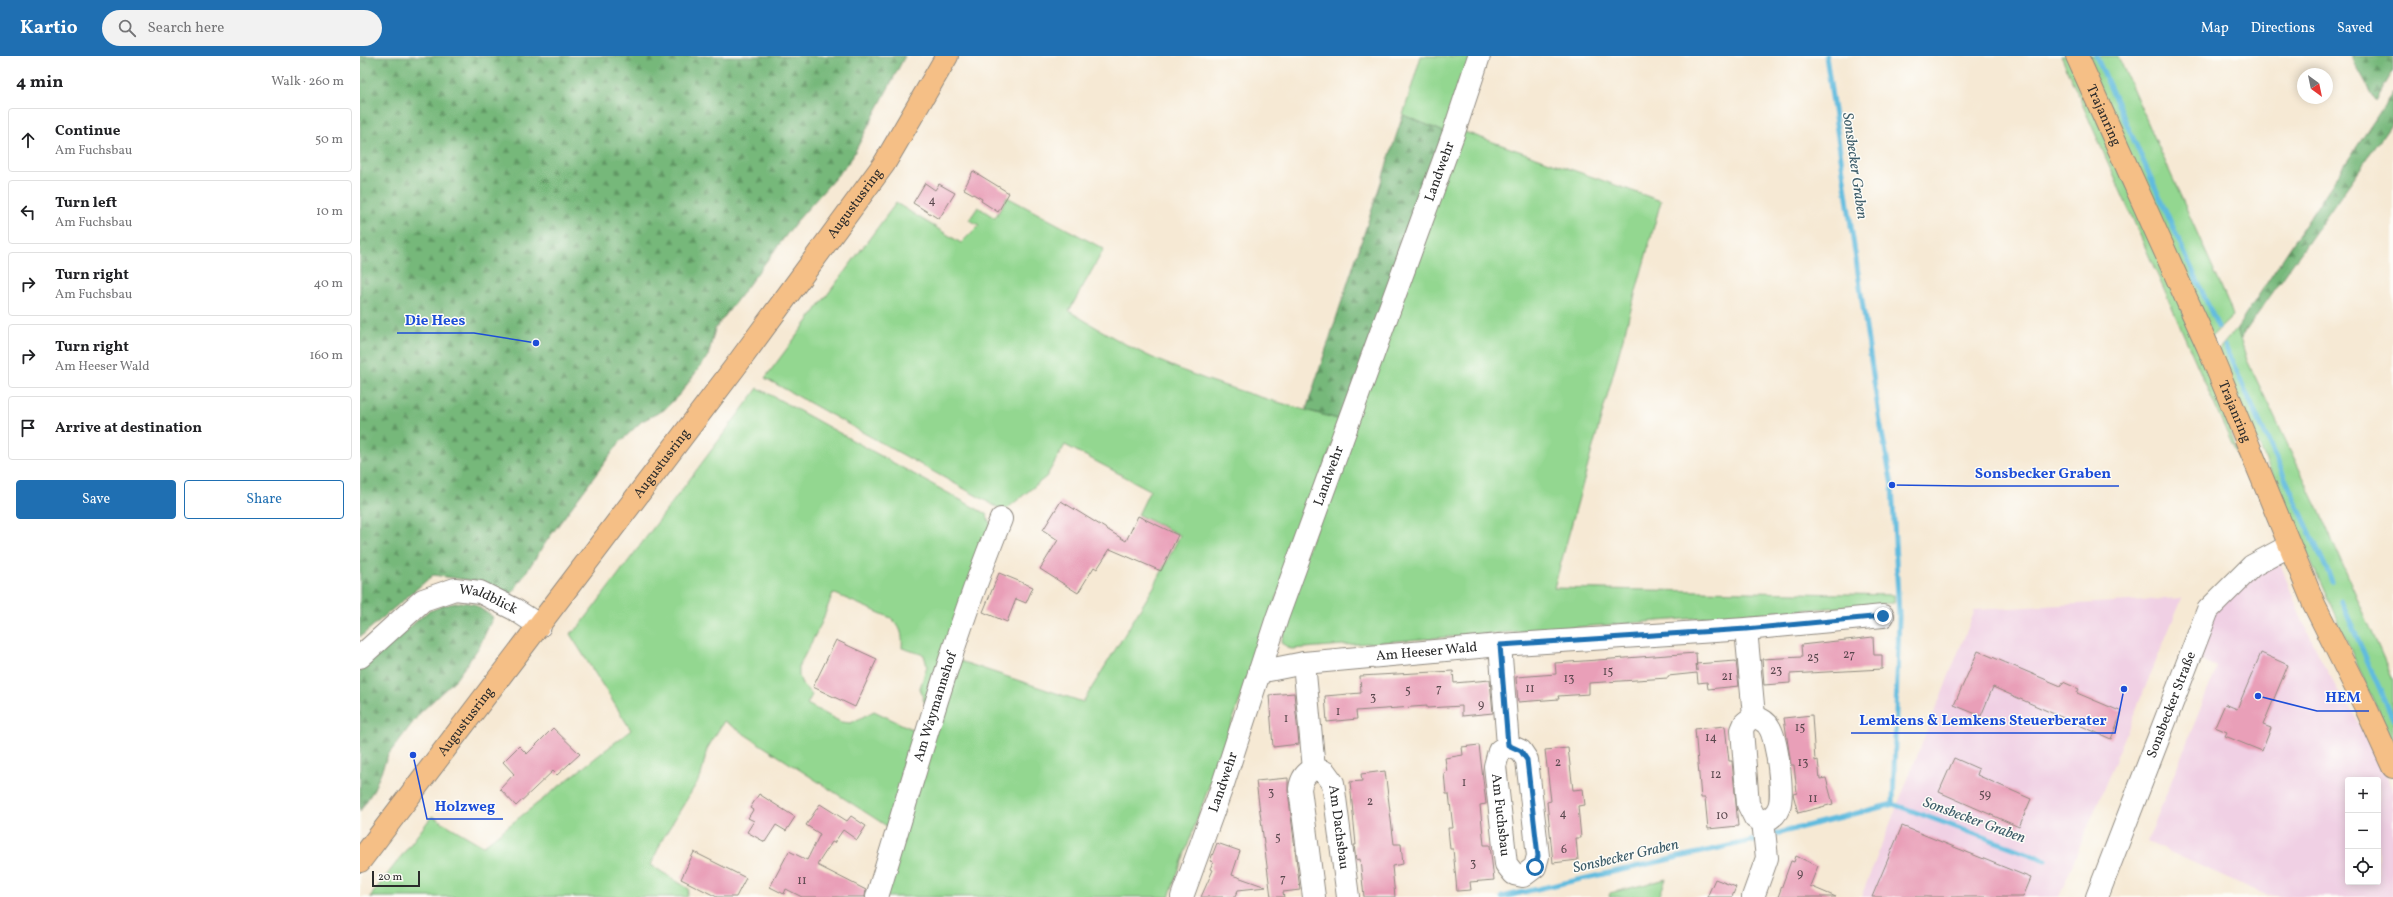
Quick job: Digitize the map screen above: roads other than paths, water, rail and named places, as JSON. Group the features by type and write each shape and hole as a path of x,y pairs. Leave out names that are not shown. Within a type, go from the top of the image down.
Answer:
{"main road":[{"name":"Augustusring","path":"360,861 740,361 884,164 947,56"},
{"name":"Trajanring","path":"2077,56 2208,347 2288,546 2393,767"}],"street":[{"name":"Landwehr","path":"1182,897 1223,784 1259,672 1454,132 1479,56"},
{"name":"Am Waymannshof","path":"877,897 954,645 978,576 1001,519"},
{"name":"Sonsbecker Straße","path":"2097,897 2208,610 2252,566 2288,546"},
{"name":"Waldblick","path":"360,657 423,600 455,589 480,592 514,609 540,626"},
{"name":"Am Heeser Wald","path":"1259,672 1304,663 1500,645 1746,629 1883,616"},
{"path":"1746,629 1754,716"},
{"path":"1500,645 1508,745"},
{"name":"Am Dachsbau","path":"1304,663 1314,769"},
{"path":"1754,716 1765,721 1772,731 1775,743 1779,785 1778,809 1773,816 1763,821 1755,818 1748,804 1742,730 1745,723 1754,716"},
{"name":"Am Fuchsbau","path":"1508,745 1521,751 1527,760 1538,856 1535,867 1523,876 1514,874 1506,864 1495,766 1499,752 1508,745"},
{"name":"Am Dachsbau","path":"1314,897 1300,790 1303,779 1308,772 1314,769 1325,772 1333,783 1348,897"},
{"path":"1753,897 1767,858 1763,821"}],"waterway":[{"name":"Sonsbecker Graben","path":"1775,834 1893,804 1899,616 1892,485 1880,422 1826,56"},
{"path":"2096,56 2218,327"},
{"path":"2225,346 2332,581"},
{"path":"2341,601 2393,719"},
{"name":"Sonsbecker Graben","path":"1893,804 2046,860"},
{"name":"Sonsbecker Graben","path":"1502,897 1755,840"}],"place":[{"name":"Die Hees","path":"536,343"},
{"name":"Sonsbecker Graben","path":"1892,485"},
{"name":"Lemkens & Lemkens Steuerberater","path":"2124,689"},
{"name":"HEM","path":"2258,696"},
{"name":"Holzweg","path":"413,755"}]}
